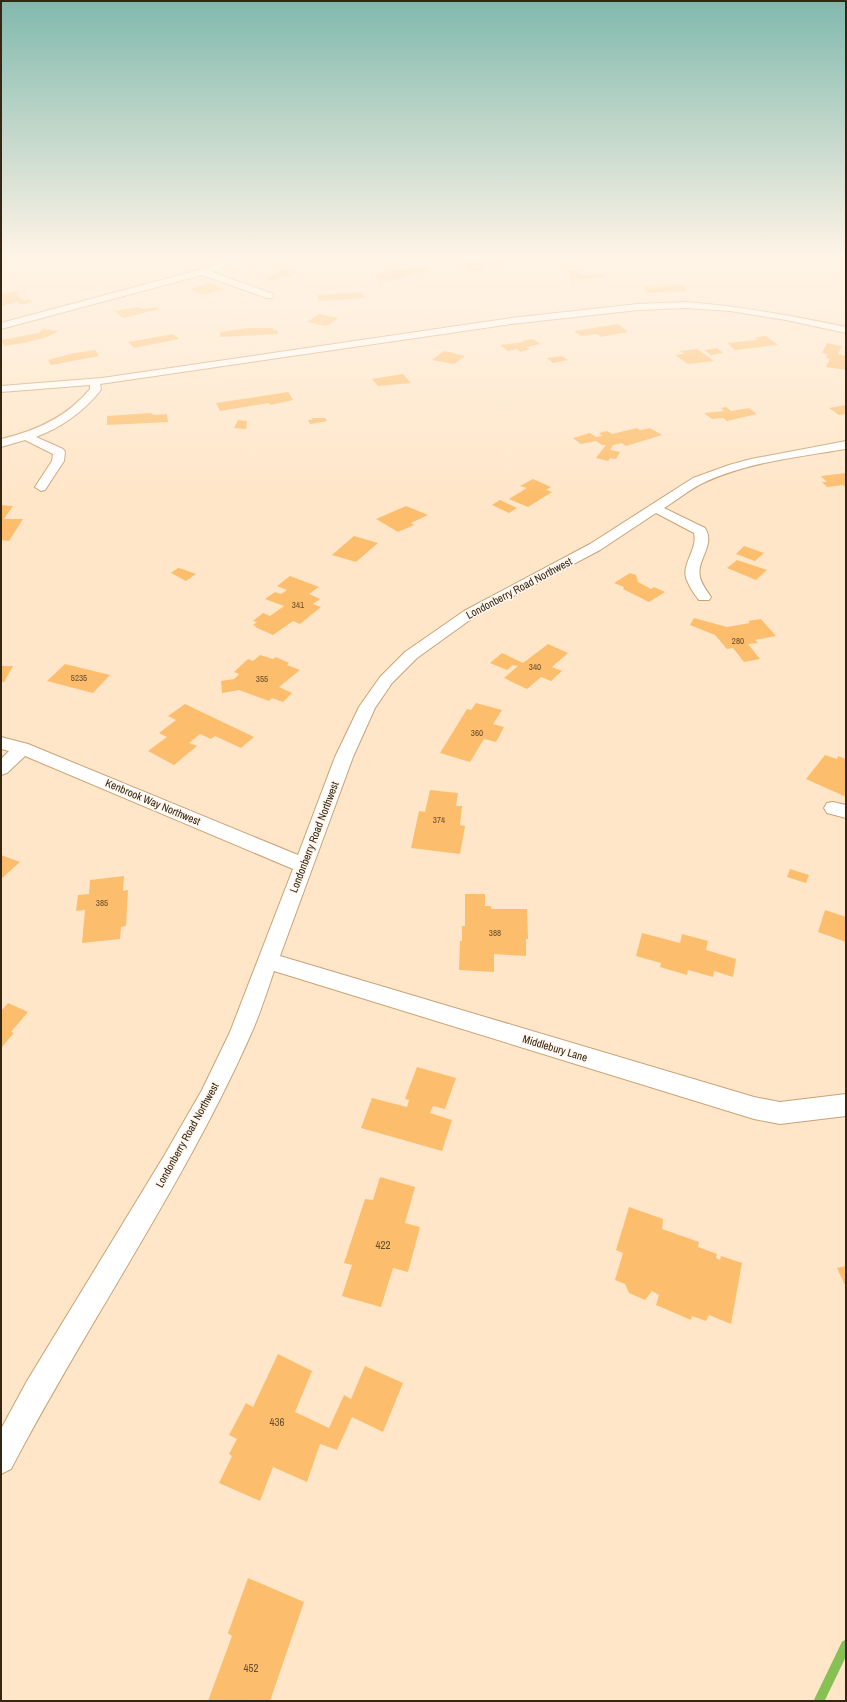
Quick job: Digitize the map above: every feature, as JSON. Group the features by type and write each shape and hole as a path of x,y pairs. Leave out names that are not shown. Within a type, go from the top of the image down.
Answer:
{"street":[{"path":"1,389 94,382 419,334"},
{"path":"1,442 35,434 74,413 96,389 94,382"},
{"path":"25,436 59,452 58,461 41,488"},
{"name":"Londonberry Road Northwest","path":"1,1459 37,1391 173,1164 210,1097 241,1032 344,757 367,707 386,680 411,655 470,614 594,548 697,481 734,466 778,456 846,446"},
{"path":"656,508 700,532 703,538 700,551 692,568 693,578 704,597"},
{"name":"Kenbrook Way Northwest","path":"1,743 22,748 303,865"},
{"path":"1,769 22,748"},
{"name":"Middlebury Lane","path":"268,961 754,1108 780,1113 846,1105"}],"building":[{"path":"31,334 52,334 23,343 5,346 1,340"},
{"path":"171,334 174,334 179,339 134,348 128,342"},
{"path":"220,334 270,334 220,337"},
{"path":"579,334 594,334 581,336"},
{"path":"598,334 615,334 601,337"},
{"path":"766,336 778,345 735,350 727,343 757,340 754,338"},
{"path":"533,339 541,344 526,347 530,349 520,352 517,349 508,351 500,345 524,342 522,341"},
{"path":"827,343 842,346 838,354 846,356 846,370 826,367 830,359 826,358 828,354 822,353"},
{"path":"717,348 723,353 711,355 704,350"},
{"path":"697,349 714,361 688,364 675,355 684,354 680,351"},
{"path":"95,350 99,356 51,365 48,360 70,354"},
{"path":"444,351 465,356 454,364 432,360"},
{"path":"562,356 568,360 553,363 547,358"},
{"path":"403,374 411,383 378,386 372,379"},
{"path":"288,392 293,400 270,405 269,403 220,411 216,403"},
{"path":"846,405 846,414 839,415 829,408"},
{"path":"726,407 731,411 749,408 757,414 727,421 723,418 712,419 704,413 724,411 721,408"},
{"path":"150,413 155,415 167,414 168,422 107,425 107,416"},
{"path":"311,418 325,418 327,421 310,424 308,420 313,420"},
{"path":"238,420 247,421 246,429 234,428"},
{"path":"637,428 640,430 650,428 662,435 626,446 622,443 613,445 610,450 620,452 616,459 610,458 608,461 596,458 606,445 602,445 596,441 581,444 573,438 590,433 596,437 602,436 599,433 607,431 612,434"},
{"path":"846,473 846,488 843,485 827,487 822,482 827,482 821,476"},
{"path":"533,479 551,487 546,490 552,492 528,507 509,499 527,488 520,486"},
{"path":"500,500 517,508 509,513 492,505"},
{"path":"1,505 13,506 4,519 23,519 9,541 1,540"},
{"path":"406,506 428,515 411,523 414,525 398,532 376,519"},
{"path":"354,536 378,543 356,562 332,555"},
{"path":"744,546 764,553 755,561 736,554"},
{"path":"737,560 767,570 756,580 727,568"},
{"path":"178,568 196,574 186,581 171,573"},
{"path":"630,573 636,575 638,582 651,589 654,587 665,592 649,602 623,589 624,587 614,583"},
{"path":"290,576 319,587 309,594 320,599 313,604 321,607 300,624 293,621 273,635 255,627 256,626 253,625 257,622 253,621 263,613 270,616 284,606 265,599 275,592 281,594 287,590 277,586"},
{"path":"694,618 727,627 750,623 748,621 761,619 776,636 755,640 758,643 748,644 760,659 744,662 733,648 727,649 715,635 690,625"},
{"path":"548,644 568,653 552,667 562,671 551,681 541,677 527,689 504,678 518,666 513,665 507,670 490,663 502,653 523,663"},
{"path":"260,655 273,659 276,657 289,663 287,665 300,670 279,687 292,693 283,702 272,698 269,701 239,690 222,693 221,681 234,679 239,674 234,672 248,659 253,661"},
{"path":"65,664 110,675 93,693 47,681"},
{"path":"1,666 13,666 4,682 1,682"},
{"path":"476,703 502,710 493,724 504,727 496,742 484,739 470,762 440,753 467,709 471,710"},
{"path":"185,704 254,737 241,748 215,736 211,739 200,734 189,743 197,746 174,765 148,751 167,737 159,733 176,720 168,716"},
{"path":"825,755 837,759 838,756 846,759 846,797 806,779"},
{"path":"430,790 458,793 456,806 462,806 460,825 465,826 460,854 411,848 419,811 425,812"},
{"path":"1,855 20,862 1,879"},
{"path":"790,869 809,875 806,883 787,877"},
{"path":"124,876 123,891 128,890 126,926 121,927 120,939 82,943 85,910 76,911 78,895 89,894 90,880"},
{"path":"465,894 485,894 485,906 491,906 491,909 527,909 528,939 526,939 526,956 494,954 494,972 459,970 462,926 465,926"},
{"path":"825,910 846,917 846,942 818,932"},
{"path":"642,933 680,943 682,934 708,941 706,950 736,959 733,977 714,971 713,977 688,970 687,975 660,967 661,963 636,956"},
{"path":"8,1003 28,1012 11,1032 14,1033 1,1048 1,1011"},
{"path":"417,1067 456,1078 445,1109 433,1106 430,1113 452,1120 442,1151 361,1128 372,1098 407,1107 409,1100 405,1099"},
{"path":"380,1177 415,1187 405,1223 420,1227 408,1272 393,1268 381,1307 342,1296 352,1265 344,1263 365,1199 373,1200"},
{"path":"629,1207 663,1219 662,1229 699,1242 698,1247 717,1254 716,1258 720,1260 721,1256 742,1263 731,1324 709,1315 706,1321 692,1316 691,1320 656,1305 659,1295 652,1291 645,1300 629,1293 625,1284 615,1280 623,1253 616,1250"},
{"path":"846,1266 846,1287 837,1268"},
{"path":"278,1354 312,1371 295,1412 329,1428 344,1395 351,1399 365,1366 403,1383 383,1432 352,1417 337,1450 320,1444 307,1482 273,1467 260,1501 219,1483 232,1456 229,1454 237,1439 229,1435 246,1403 253,1407"},
{"path":"248,1578 304,1602 270,1701 208,1701 232,1636 228,1633"}],"waterway":[{"path":"819,1701 846,1645"}]}
